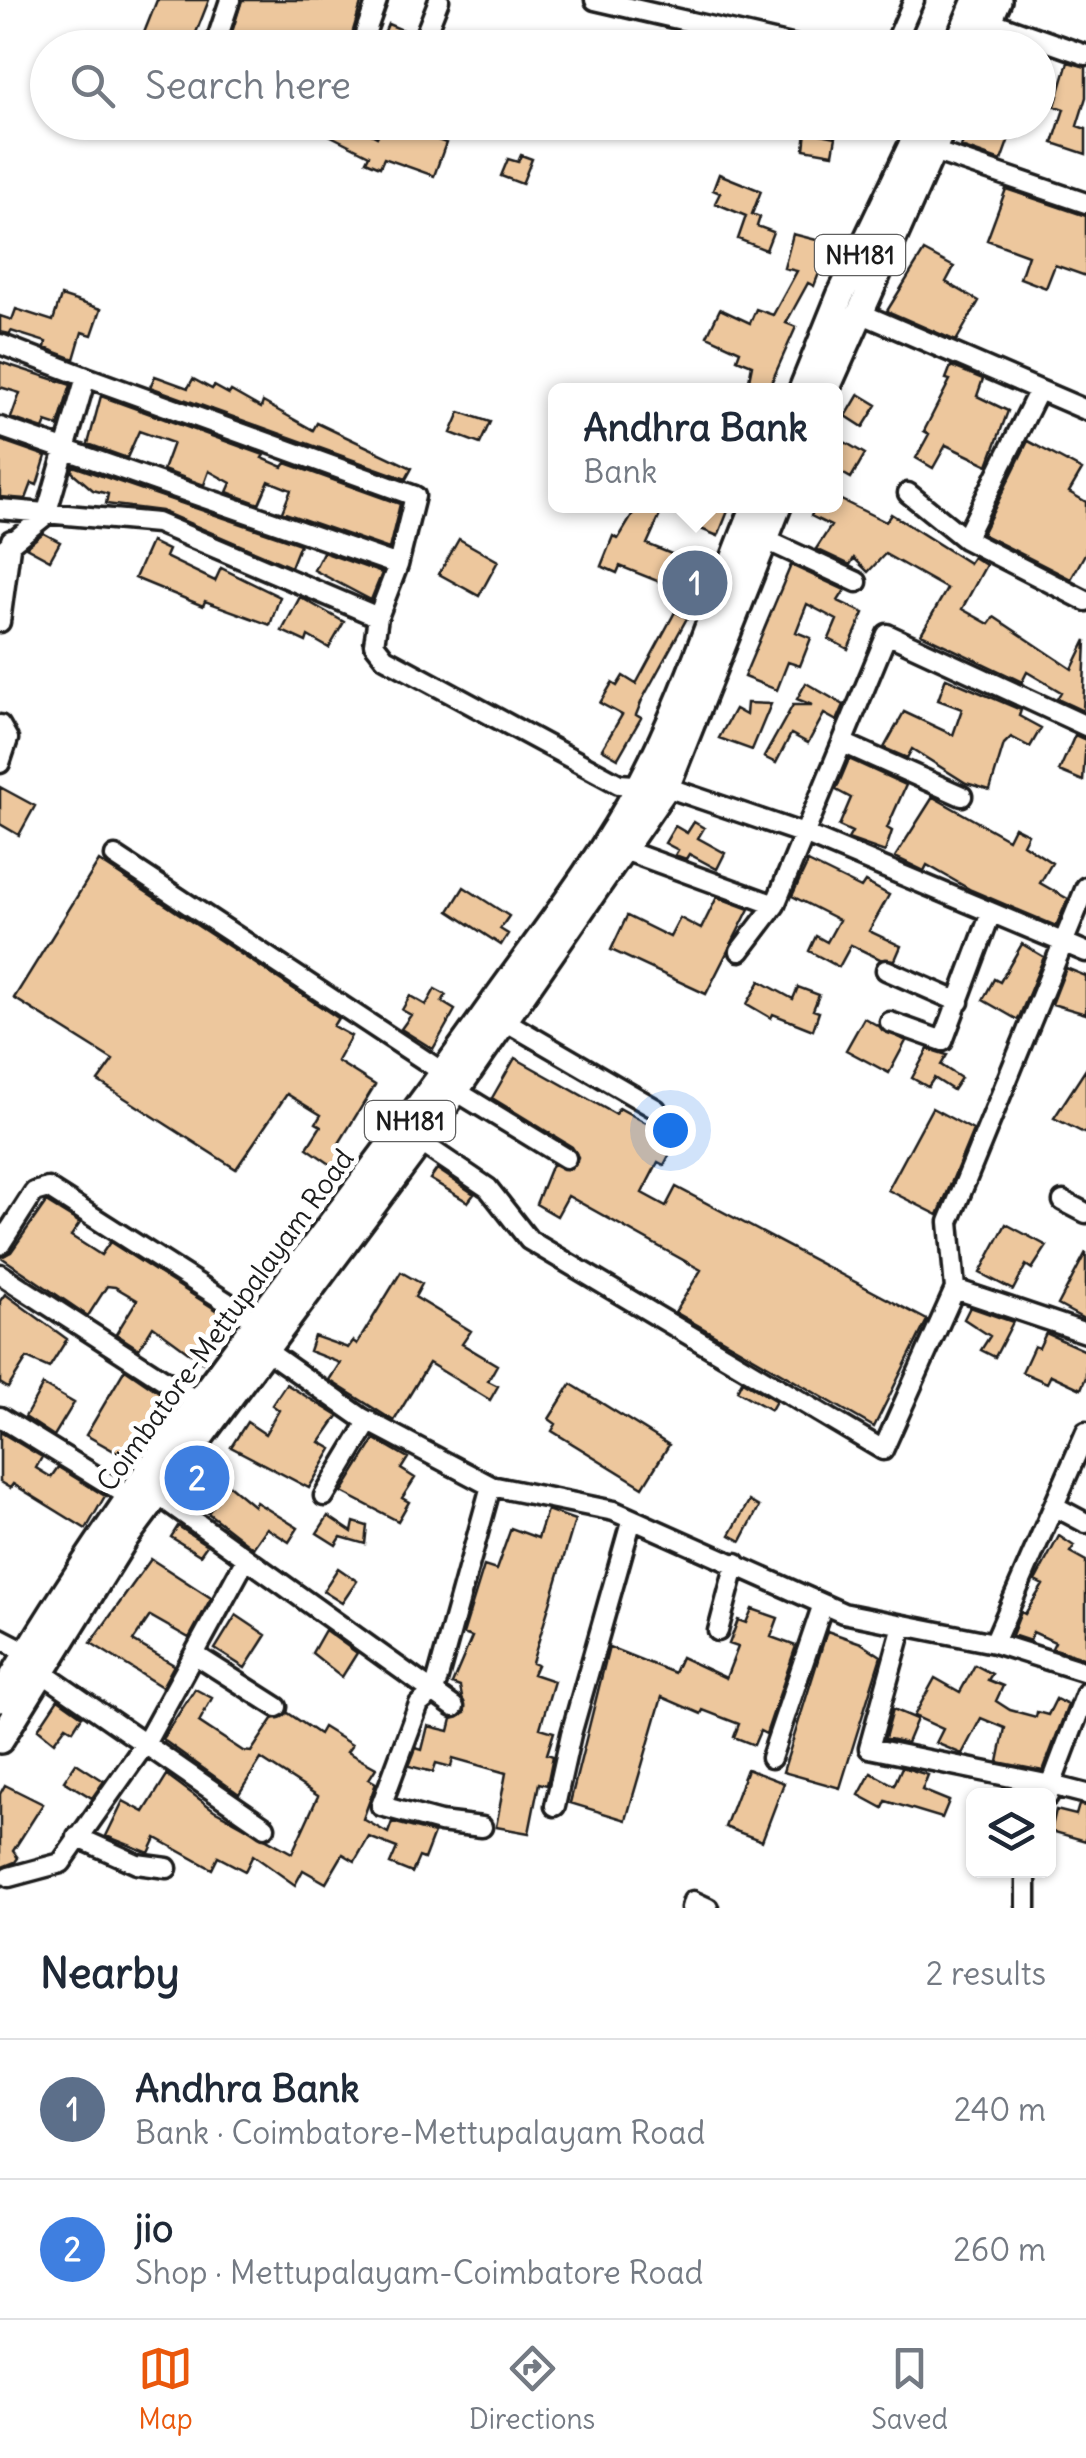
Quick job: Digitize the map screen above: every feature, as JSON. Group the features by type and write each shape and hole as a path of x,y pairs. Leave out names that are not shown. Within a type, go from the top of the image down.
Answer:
{"highway":[{"path":"970,30 988,7"},
{"name":"NH181","path":"805,383 840,296 914,140"},
{"name":"NH181","path":"829,383 937,140"},
{"name":"Coimbatore-Mettupalayam Road","path":"143,1498 198,1402 450,1082 568,897 653,786 752,513"},
{"name":"NH181","path":"0,1740 34,1662 117,1533 264,1349 420,1142 450,1082 505,1021 624,850 775,513"},
{"name":"NH181","path":"0,1699 34,1662"}],"street":[{"path":"220,30 230,0"},
{"path":"366,30 377,0"},
{"path":"428,30 440,0"},
{"path":"595,0 726,30"},
{"path":"901,30 914,0"},
{"path":"988,7 1036,30"},
{"path":"1056,40 1086,54"},
{"path":"932,150 1086,203"},
{"path":"860,313 1086,410"},
{"path":"0,344 414,496 398,565 378,617 374,644 384,658 619,784 653,786 804,834 1086,952"},
{"path":"0,622 6,546 46,514 86,377"},
{"path":"964,539 1038,390"},
{"path":"0,427 64,446 398,565"},
{"path":"908,493 964,539 1086,601"},
{"path":"0,509 158,523 378,617"},
{"path":"764,539 858,582"},
{"path":"740,951 774,904 888,634 1086,726"},
{"path":"0,725 8,739 0,764"},
{"path":"843,743 962,796"},
{"path":"624,850 774,904"},
{"path":"115,856 566,1158"},
{"path":"420,1142 488,1188 530,1240 883,1450 955,1289 948,1222 1086,887"},
{"path":"890,1022 943,1041 992,913"},
{"path":"886,970 959,1002"},
{"path":"505,1021 656,1109"},
{"path":"0,1245 34,1192 48,1188 258,1322"},
{"path":"1064,1201 1086,1213"},
{"path":"0,1274 198,1402"},
{"path":"955,1289 1086,1334"},
{"path":"264,1349 369,1421 491,1486 632,1518 843,1614 994,1643 1086,1672"},
{"path":"0,1416 246,1559 454,1707"},
{"path":"324,1496 369,1421"},
{"path":"994,1643 1086,1432"},
{"path":"482,1827 374,1812 419,1704 434,1692 491,1486"},
{"path":"1054,1506 1086,1523"},
{"path":"555,1806 570,1734 632,1518"},
{"path":"9,1877 61,1863 145,1744 197,1656 246,1559"},
{"path":"718,1631 736,1563"},
{"path":"771,1758 822,1604"},
{"path":"904,1625 869,1748 1041,1788"},
{"path":"0,1638 265,1826"},
{"path":"197,1656 277,1708"},
{"path":"1051,1788 1086,1692"},
{"path":"1056,1791 1086,1794"},
{"path":"78,1837 137,1864 167,1868"},
{"path":"1026,1878 1026,1908"},
{"path":"691,1908 693,1902 708,1908"}],"building":[{"path":"157,0 209,0 197,30 145,30"},
{"path":"242,0 362,0 353,30 233,30"},
{"path":"1068,62 1086,67 1086,97 1077,126 1086,129 1086,154 1053,143 1064,109 1056,103"},
{"path":"339,140 446,143 434,176 384,158 380,167 366,161 369,155"},
{"path":"805,140 835,140 833,154 804,149"},
{"path":"964,140 1009,140 1001,161 961,147"},
{"path":"521,155 532,159 522,184 501,176 508,159 518,162"},
{"path":"719,174 761,191 752,214 760,217 757,226 773,232 766,250 738,239 746,216 715,203 720,193 713,190"},
{"path":"1006,189 1086,216 1086,276 1055,265 1046,288 1020,278 1028,255 987,240"},
{"path":"793,234 828,243 814,286 808,283 786,323 796,327 771,383 748,383 752,365 737,359 740,351 707,336 720,309 750,323 756,309 773,315 797,271 784,268"},
{"path":"924,251 954,267 946,282 979,301 956,341 887,311"},
{"path":"61,296 101,309 92,335 82,332 74,359 45,348 46,342 11,331 0,332 0,316 12,320 16,309 53,321"},
{"path":"0,362 71,385 58,426 46,422 43,429 11,418 20,393 0,387"},
{"path":"951,366 983,379 977,396 1008,411 988,465 946,445 933,468 916,458 929,434 924,431 950,380 946,379"},
{"path":"155,376 188,388 193,379 212,389 214,386 229,394 231,391 261,408 263,402 313,430 317,423 412,468 406,479 150,387"},
{"path":"859,394 877,405 863,427 846,416"},
{"path":"101,396 264,455 262,458 283,467 286,463 400,504 389,549 282,512 291,490 269,481 259,504 227,492 231,483 209,471 204,485 163,470 173,443 139,431 127,458 88,444"},
{"path":"460,412 490,422 480,444 451,433"},
{"path":"0,440 46,456 37,485 32,483 26,499 0,497"},
{"path":"843,441 865,454 851,478 843,474"},
{"path":"1028,441 1082,470 1069,492 1086,502 1086,552 1071,579 982,534"},
{"path":"73,466 300,544 291,567 161,511 106,504 108,494 93,490 72,472"},
{"path":"843,501 886,522 891,514 969,563 973,557 986,565 962,609 989,624 994,617 1072,669 1086,640 1083,711 1057,699 1061,692 1027,672 1022,682 921,634 947,589 885,554 868,572 854,558 850,565 816,549 831,526 811,516 843,513"},
{"path":"634,513 661,513 647,544 696,564 685,592 620,566 617,573 601,566 613,536 618,539"},
{"path":"702,513 727,513 718,536 696,527"},
{"path":"43,533 60,542 50,560 26,547"},
{"path":"459,539 498,561 479,596 439,574"},
{"path":"151,542 168,550 165,557 215,581 221,568 280,597 270,625 205,601 203,606 135,578"},
{"path":"323,552 382,573 371,600 314,570"},
{"path":"791,565 845,590 838,601 864,613 848,649 829,639 837,620 807,604 796,632 811,638 800,666 788,662 777,690 744,677"},
{"path":"300,597 344,622 329,648 308,636 306,642 282,631"},
{"path":"675,612 687,618 642,700 636,715 641,718 618,758 602,749 622,715 600,703 612,683 617,686 623,676 636,684"},
{"path":"946,678 1021,710 1019,716 1041,728 1030,747 1011,737 1004,744 990,790 966,783 912,749 907,758 884,748 904,712 953,735 962,709 938,700"},
{"path":"806,683 844,705 837,721 824,714 808,743 791,734 776,763 764,757 793,705 812,705 797,699"},
{"path":"747,703 771,704 752,750 719,738 735,709 746,715"},
{"path":"1075,735 1086,740 1083,781 1059,771"},
{"path":"849,759 906,785 887,828 892,831 885,852 848,839 852,832 839,826 851,798 836,790"},
{"path":"0,787 35,806 19,835 0,824"},
{"path":"933,797 1008,839 1014,827 1028,834 1023,844 1052,863 1040,883 1068,899 1056,926 971,890 927,865 924,871 895,857"},
{"path":"694,822 704,828 698,838 725,853 717,869 689,854 686,859 675,855 678,850 665,843 675,826 687,833"},
{"path":"99,861 338,1018 333,1026 351,1036 337,1061 375,1085 338,1145 343,1149 333,1166 307,1148 321,1126 316,1123 321,1115 287,1094 236,1169 98,1081 113,1060 14,998"},
{"path":"808,862 861,888 865,882 889,895 869,931 901,946 895,960 880,959 851,945 839,967 809,951 816,936 827,942 839,920 792,896"},
{"path":"464,887 509,916 500,929 508,934 501,945 449,911"},
{"path":"717,897 749,909 706,994 611,950 627,916 670,937 680,918 701,929"},
{"path":"1022,944 1044,957 1018,1020 983,1000 994,979 1000,982"},
{"path":"1066,968 1086,976 1086,1014 1052,1004"},
{"path":"760,981 793,999 798,987 819,995 813,1010 819,1012 813,1030 773,1014 771,1018 747,1004"},
{"path":"435,989 446,995 442,1002 455,1010 433,1049 401,1029 411,1015 402,1010 410,996 426,1005"},
{"path":"864,1018 906,1041 889,1073 846,1050"},
{"path":"928,1049 947,1055 941,1065 961,1078 953,1090 934,1078 928,1087 912,1078"},
{"path":"515,1058 615,1114 619,1108 677,1140 664,1165 658,1162 642,1193 666,1206 676,1187 927,1320 874,1427 675,1312 701,1270 568,1196 557,1216 536,1204 552,1164 571,1169 578,1157 572,1147 492,1098"},
{"path":"1086,1069 1086,1134 1054,1118"},
{"path":"932,1108 973,1130 938,1215 888,1190"},
{"path":"437,1169 474,1194 468,1202 430,1179"},
{"path":"46,1202 80,1223 71,1236 101,1255 110,1242 229,1318 202,1362 153,1326 139,1349 116,1334 137,1300 115,1287 107,1286 88,1316 1,1257 11,1252"},
{"path":"1006,1224 1047,1246 1032,1269 1026,1265 1013,1290 980,1273"},
{"path":"1086,1252 1086,1320 1058,1305"},
{"path":"401,1272 422,1284 415,1297 471,1331 462,1344 497,1365 488,1381 498,1386 490,1400 429,1363 394,1421 329,1380 340,1363 309,1351 314,1336 348,1348 353,1341 357,1344"},
{"path":"5,1294 67,1339 49,1368 27,1358 8,1388 0,1383 0,1301"},
{"path":"970,1307 1013,1322 995,1357 981,1350 990,1336 964,1319"},
{"path":"1046,1333 1086,1351 1086,1377 1081,1389 1051,1375 1047,1383 1022,1372 1034,1346 1039,1348"},
{"path":"125,1369 172,1401 130,1460 86,1435"},
{"path":"742,1381 776,1401 771,1410 737,1391"},
{"path":"286,1384 338,1416 320,1442 332,1449 309,1488 231,1447 247,1422 265,1434 279,1410 272,1405"},
{"path":"571,1384 669,1445 643,1487 552,1431 556,1424 549,1419"},
{"path":"43,1385 74,1403 54,1436 25,1417"},
{"path":"0,1432 42,1457 36,1468 51,1477 58,1467 105,1496 86,1529 13,1484 10,1488 0,1482"},
{"path":"375,1439 408,1458 401,1469 415,1478 402,1498 409,1502 398,1521 342,1492"},
{"path":"207,1467 254,1506 256,1502 298,1528 289,1542 267,1528 253,1548 208,1513 219,1498 197,1482"},
{"path":"749,1501 759,1507 741,1541 730,1535"},
{"path":"547,1510 575,1520 532,1663 537,1665 533,1674 554,1681 540,1728 554,1732 547,1754 553,1756 547,1785 539,1783 529,1833 496,1827 506,1773 453,1758 451,1767 436,1763 433,1772 409,1766 416,1748 422,1750 428,1726 449,1731 452,1719 465,1713 460,1687 452,1684 472,1637 463,1634 484,1566 496,1570 511,1528 538,1538"},
{"path":"328,1516 352,1532 354,1522 367,1526 365,1544 341,1537 336,1545 317,1533"},
{"path":"178,1526 207,1545 200,1555 171,1537"},
{"path":"1059,1536 1074,1546 1070,1552 1086,1561 1086,1659 1052,1648 1055,1642 1033,1632 1030,1641 1012,1635 1021,1612 1025,1614 1043,1585 1035,1581"},
{"path":"151,1559 211,1598 189,1638 150,1616 133,1641 174,1665 162,1687 91,1643"},
{"path":"338,1568 357,1581 342,1603 323,1591"},
{"path":"752,1609 778,1618 771,1637 796,1646 766,1734 760,1731 754,1745 734,1737 739,1724 703,1710 701,1714 662,1697 626,1820 570,1803 609,1647 674,1673 681,1657 726,1678 738,1647 729,1644 738,1620 746,1623"},
{"path":"236,1615 266,1635 245,1668 215,1649"},
{"path":"325,1630 357,1653 342,1677 312,1653"},
{"path":"827,1631 861,1643 881,1656 840,1788 783,1772"},
{"path":"975,1665 992,1674 988,1680 1003,1686 996,1701 1010,1710 1036,1717 1037,1712 1048,1715 1056,1699 1068,1705 1043,1771 998,1762 1005,1728 981,1718 962,1754 936,1743 943,1729 914,1716 935,1678 960,1692"},
{"path":"195,1689 212,1698 199,1722 243,1751 251,1752 273,1719 288,1713 319,1734 323,1727 352,1745 347,1752 376,1768 369,1779 376,1783 363,1819 388,1833 392,1822 434,1833 424,1859 419,1857 412,1873 390,1864 397,1848 369,1837 355,1861 343,1854 326,1883 303,1870 295,1885 253,1855 245,1871 218,1857 212,1869 156,1838 149,1853 106,1836 123,1801 144,1812 167,1775 214,1810 292,1853 318,1796 261,1759 239,1794 162,1739"},
{"path":"58,1699 82,1716 73,1730 66,1726 54,1742 38,1729"},
{"path":"893,1709 917,1719 907,1743 885,1738"},
{"path":"76,1763 104,1781 92,1798 64,1781"},
{"path":"902,1767 928,1775 922,1790 949,1801 942,1818 886,1801 883,1808 859,1795 871,1773 894,1785"},
{"path":"747,1769 784,1783 762,1841 725,1827"},
{"path":"5,1785 43,1804 13,1851 18,1858 0,1868 0,1794"},
{"path":"1079,1805 1086,1806 1086,1841 1056,1832 1056,1810 1076,1815"}],"place":[{"name":"Andhra Bank","path":"695,583"},
{"name":"jio","path":"197,1478"}]}
